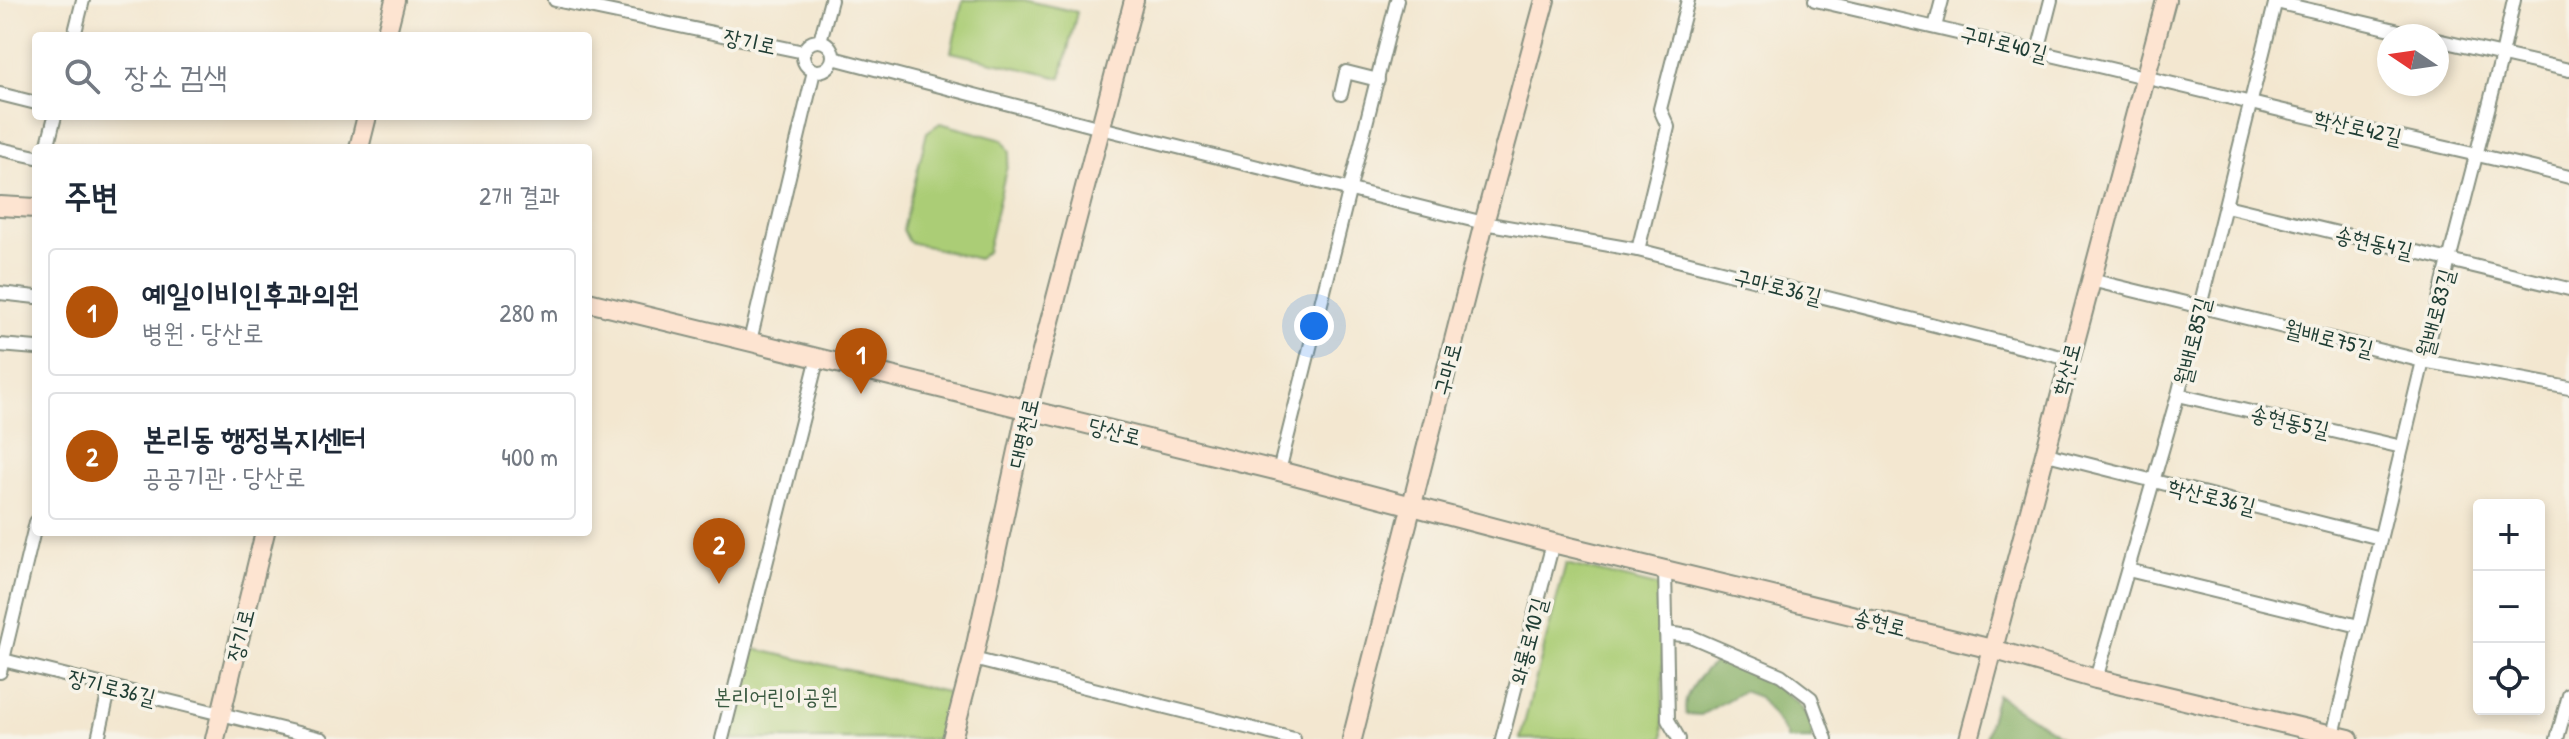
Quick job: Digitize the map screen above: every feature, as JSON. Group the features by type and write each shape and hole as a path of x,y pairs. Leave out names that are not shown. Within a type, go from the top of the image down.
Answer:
{"main road":[{"path":"387,32 395,0"},
{"name":"대명천로","path":"952,739 973,659 1027,409 1134,0"},
{"name":"구마로","path":"1352,739 1484,223 1545,0"},
{"name":"학산로","path":"1969,739 2166,0"},
{"path":"360,144 366,120"},
{"path":"0,206 32,203"},
{"name":"당산로","path":"592,303 1411,506"},
{"name":"송현로","path":"1411,506 1992,649 2295,732 2341,737"},
{"name":"장기로","path":"215,739 264,536"}],"street":[{"path":"75,32 83,0"},
{"name":"장기로","path":"555,0 804,52"},
{"path":"820,41 831,0"},
{"path":"1279,471 1397,0"},
{"path":"1638,250 1668,127 1660,109 1688,0"},
{"name":"구마로40길","path":"1815,0 2146,77"},
{"path":"1935,27 1942,0"},
{"path":"2038,51 2051,0"},
{"name":"월배로83길","path":"2341,737 2359,626 2514,0"},
{"path":"2276,1 2377,25"},
{"name":"월배로85길","path":"2096,679 2202,306 2276,1"},
{"path":"820,41 829,46 833,58 828,68 814,71 806,65 804,52 810,43 820,41"},
{"path":"2449,43 2569,70"},
{"path":"833,58 1101,128"},
{"path":"750,341 814,71"},
{"path":"1341,94 1346,72 1378,80"},
{"name":"학산로42길","path":"2146,77 2569,177"},
{"path":"0,94 32,102"},
{"path":"48,144 54,120"},
{"name":"구마로36길","path":"1101,128 1484,223 1638,250 2069,359"},
{"path":"0,149 32,156"},
{"name":"송현동4길","path":"2226,206 2569,289"},
{"name":"월배로75길","path":"2091,280 2423,361 2569,388"},
{"path":"0,293 32,297"},
{"path":"0,345 32,348"},
{"path":"722,739 818,357"},
{"name":"송현동5길","path":"2178,395 2402,447"},
{"name":"학산로36길","path":"2043,453 2380,538"},
{"path":"2,666 33,536"},
{"name":"와룡로10길","path":"1502,739 1553,543"},
{"path":"1665,570 1668,720 1679,739"},
{"path":"2128,570 2359,626"},
{"path":"0,611 14,615"},
{"path":"1666,633 1690,636 1781,675 1811,698 1826,739"},
{"path":"973,659 1294,739"},
{"name":"장기로36길","path":"2,666 110,686 322,739"},
{"path":"98,739 110,686"},
{"path":"2557,739 2569,695"}],"green space":[{"path":"963,0 1024,0 1077,12 1061,78 951,52"},
{"path":"940,123 1003,140 1010,152 987,252 978,259 909,242 903,230 927,132"},
{"path":"1566,564 1657,586 1662,598 1663,739 1520,739"},
{"name":"본리어린이공원","path":"745,647 951,693 940,739 722,739"},
{"path":"1717,661 1741,665 1771,682 1798,703 1812,722 1812,739 1787,739 1759,697 1743,691 1701,715 1686,714 1689,691"},
{"path":"1997,695 2065,739 1985,739"}],"place":[{"name":"예일이비인후과의원","path":"861,394"},
{"name":"본리동 행정복지센터","path":"719,584"}]}
